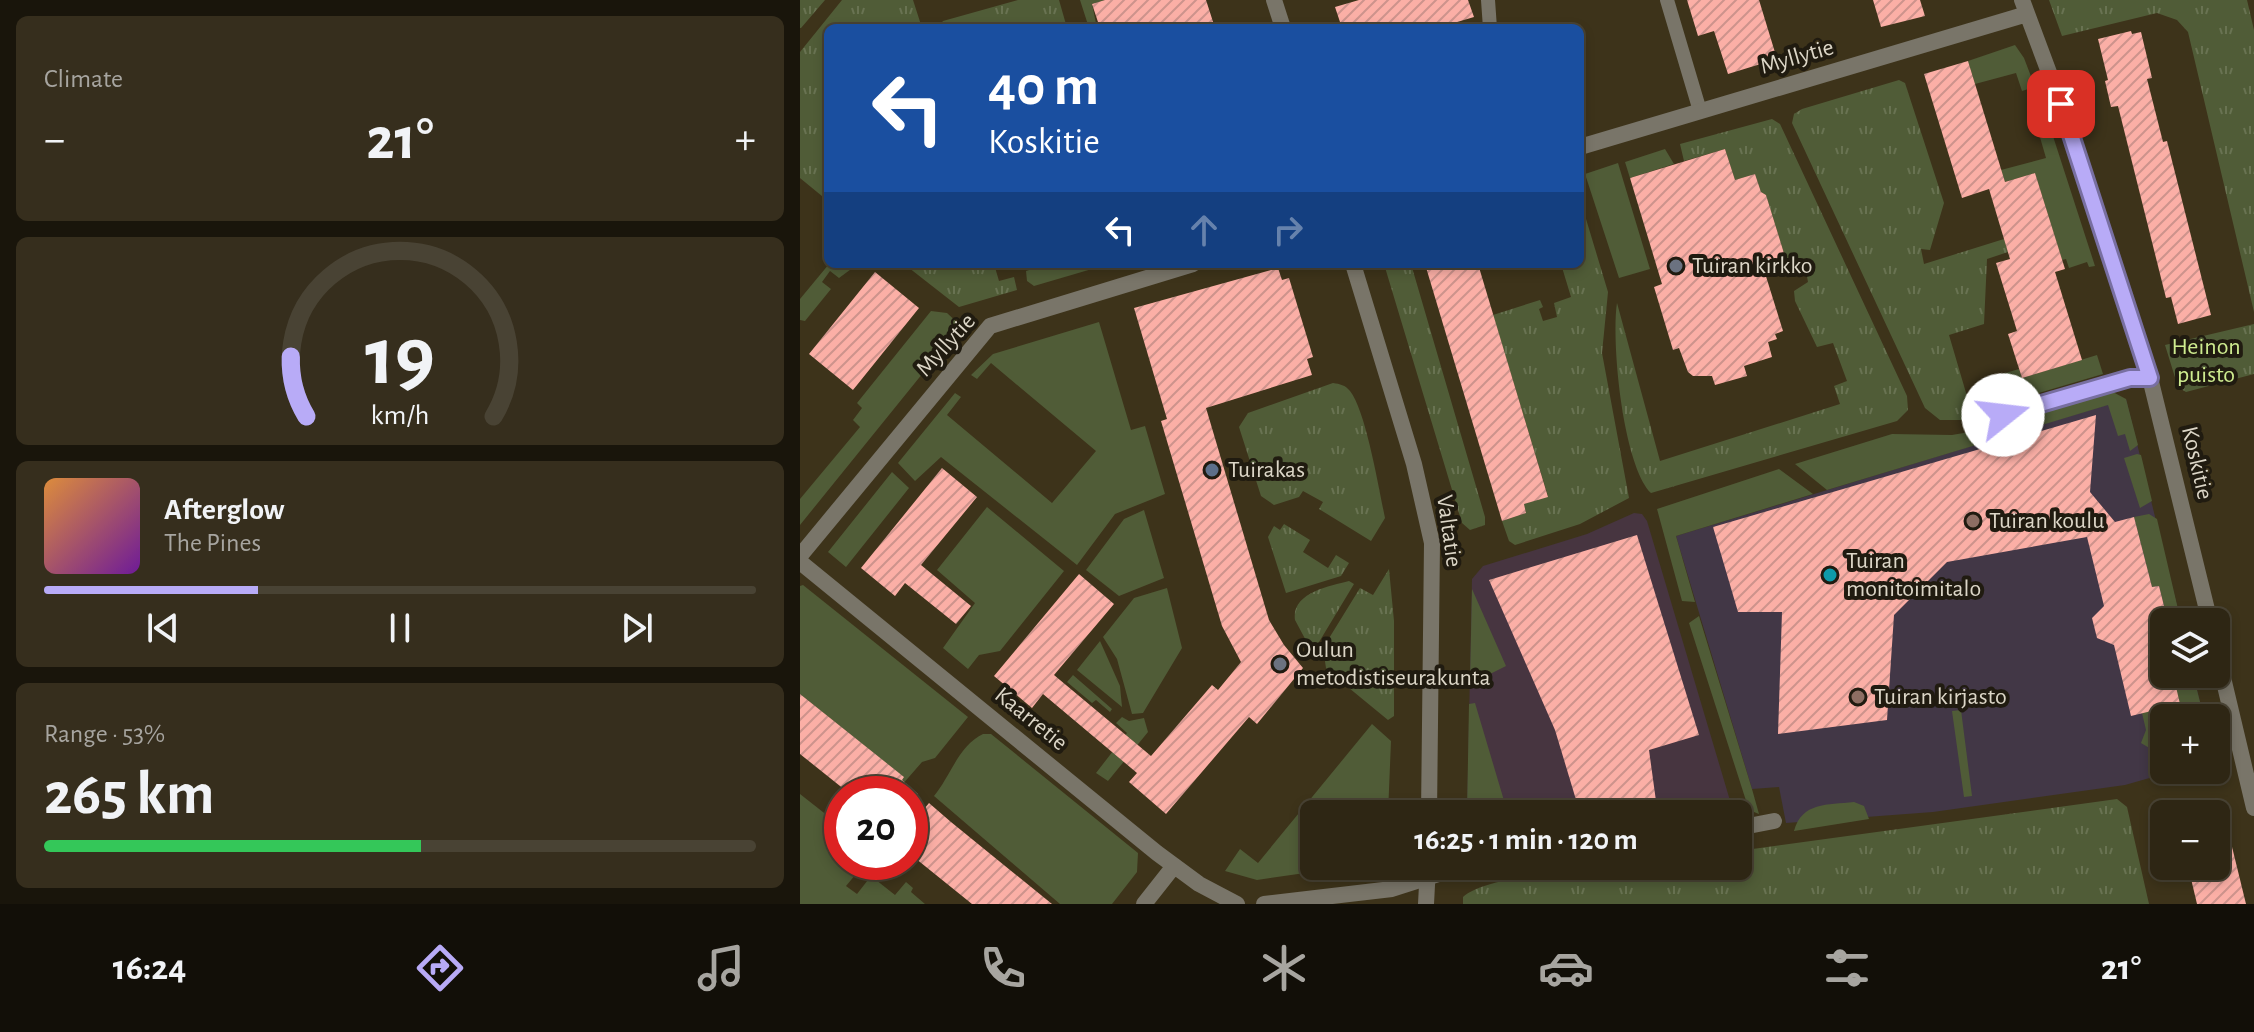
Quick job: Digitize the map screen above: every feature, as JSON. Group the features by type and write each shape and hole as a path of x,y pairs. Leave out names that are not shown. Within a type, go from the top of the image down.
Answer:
{"street":[{"path":"1274,0 1282,24"},
{"name":"Myllytie","path":"1584,146 2024,7"},
{"name":"Koskitie","path":"2024,7 2063,110 2150,378 2207,608"},
{"name":"Myllytie","path":"800,559 990,326 1180,268"},
{"name":"Valtatie","path":"1354,268 1414,464 1432,543 1429,800"},
{"name":"Kaarretie","path":"800,559 1174,866 1223,899 1237,904"},
{"path":"2226,688 2253,801"},
{"path":"1752,825 1774,821"},
{"path":"1144,904 1174,866"},
{"path":"1264,904 1392,889 1411,880"},
{"path":"1426,904 1428,880"}],"lane":[{"path":"1488,0 1490,24"},
{"path":"1667,0 1700,111"},
{"path":"2003,415 2130,378 2150,378"}],"shaded area":[{"path":"2126,399 2178,608 2150,608 2150,688 2196,688 2200,704 2150,704 2150,778 2125,785 1933,812 1786,823 1779,787 1752,789 1676,536"},
{"path":"1634,513 1642,514 1647,521 1730,800 1467,800 1472,579 1483,566 1587,534"}],"green space":[{"path":"800,0 825,0 801,28 800,28"},
{"path":"842,0 913,0 921,24 824,24 824,198 800,178 800,52"},
{"path":"1018,0 1059,0 1066,24 941,24"},
{"path":"1080,0 1105,0 1092,4 1096,24 1088,24"},
{"name":"Heinon puisto","path":"2049,0 2247,0 2254,30 2254,312 2188,32 2177,20 2157,13 2062,36"},
{"path":"2015,45 2024,58 2035,87 2022,91 2016,73 1975,84 1968,61"},
{"path":"1899,80 1905,83 1944,203 1930,250 1921,249 1924,264 2004,239 2008,252 1987,259 1984,324 1949,335 1969,403 1988,398 1992,414 1969,420 1940,420 1925,408 1792,123 1794,114 1802,109"},
{"path":"1772,119 1780,124 1907,396 1908,410 1897,421 1651,493 1641,478 1626,431 1616,345 1617,303 1660,461 1840,404 1834,386 1847,381 1833,343 1817,347 1795,301 1794,291 1808,282 1806,271 1798,264 1782,271 1779,269 1787,263 1766,195 1761,192 1755,174 1735,180 1725,149 1684,161 1680,144"},
{"path":"2046,122 2095,266 2089,267 2087,262 2069,268 2066,259 2062,260 2035,173 2005,182 2001,170 2046,158 2037,127"},
{"path":"1665,149 1674,164 1630,178 1625,162"},
{"path":"1618,163 1650,269 1619,278 1585,174"},
{"path":"1584,212 1608,292 1602,353 1629,498 1580,524 1515,545 1509,541 1502,521 1526,513 1524,504 1548,496 1493,315 1540,300 1543,321 1557,317 1554,303 1571,297 1562,268 1584,268"},
{"path":"826,268 853,268 839,278 830,271 822,282 831,289 805,321 800,320 800,299"},
{"path":"909,268 995,268 999,281 1014,277 1017,290 959,307"},
{"path":"1035,268 1095,268 1034,286 1027,281 1026,271"},
{"path":"1385,268 1412,268 1485,517 1485,525 1470,530 1462,523"},
{"path":"931,311 947,313 961,326 800,525 800,499 860,427 853,420 862,408 857,403"},
{"path":"1099,322 1131,430 1145,426 1165,494 1115,514 1077,565 941,457 915,481 898,463 955,393 961,397 947,415 1052,503 1096,451 991,363 977,379 971,375 993,354"},
{"name":"Heinon puisto","path":"2254,324 2254,374 2186,392 2178,387 2165,345"},
{"path":"2097,355 2103,374 2018,399 2004,391 1999,380 2002,374 2019,369 2022,378"},
{"path":"1333,383 1346,387 1356,401 1371,452 1385,518 1371,541 1319,509 1323,502 1303,491 1299,497 1274,505 1261,496 1239,427 1248,413"},
{"path":"2111,391 2126,399 2138,445 2130,451 2125,434 2118,436 2108,405 1827,490 1795,464 1892,434 1952,435 1975,431"},
{"path":"2141,455 2152,501 2140,508 2124,458"},
{"path":"1779,469 1813,494 1676,536 1695,602 1682,601 1657,509"},
{"path":"892,472 909,488 846,567 828,552"},
{"path":"987,507 1064,571 1000,651 979,655 968,669 943,648 975,603 937,570"},
{"path":"1144,510 1164,578 1119,596 1086,570 1124,519"},
{"path":"2149,514 2157,519 2178,608 2164,608 2159,586 2152,587 2134,517"},
{"path":"1284,524 1310,540 1303,552 1328,568 1336,555 1349,563 1341,576 1286,593 1268,537 1274,526 1280,530"},
{"path":"1389,569 1394,621 1394,716 1388,720 1326,668 1323,648 1360,588 1373,595"},
{"path":"1349,581 1354,584 1316,647 1310,648 1295,620 1299,603 1313,592"},
{"path":"803,585 968,717 935,758 922,762 910,776 902,776 800,694 800,586"},
{"path":"1167,588 1182,648 1143,713 1132,714 1117,659 1103,637 1134,598"},
{"path":"1472,589 1506,666 1474,682 1470,681"},
{"path":"1699,616 1759,814 1752,811 1752,800 1746,800 1689,623"},
{"path":"1100,641 1120,686 1122,707 1077,670"},
{"path":"1073,675 1112,709 1110,712 1096,700 1092,703 1067,682"},
{"path":"2162,688 2196,688 2200,704 2150,704 2150,748 2141,743 2146,730 2142,713"},
{"path":"1475,703 1504,800 1467,800 1469,704"},
{"path":"1961,710 1972,796 1964,797 1952,711"},
{"path":"1122,717 1129,721 1144,718 1148,732 1108,781 1096,773 1127,733 1116,723"},
{"path":"1372,724 1391,741 1389,800 1310,800"},
{"path":"983,734 991,734 1138,853 1137,872 1112,904 1060,904 934,796 961,753"},
{"path":"800,794 824,813 824,880 851,880 846,886 857,894 868,880 876,880 895,895 906,882 913,888 911,892 925,904 800,904"},
{"path":"2117,799 2127,807 2149,904 1463,904 1463,897 1483,886 1510,880 1752,880 1752,849"},
{"path":"1854,802 1864,806 1869,819 1794,831 1809,810"},
{"path":"1300,812 1300,874 1257,880 1225,871 1240,849 1258,863"}],"building":[{"path":"1105,0 1206,0 1214,24 1099,24 1092,4"},
{"path":"1359,0 1468,0 1474,17 1450,24 1341,24 1335,7"},
{"path":"1687,0 1759,0 1777,59 1728,74 1714,31 1698,36"},
{"path":"1873,0 1920,0 1925,16 1881,27"},
{"path":"2131,31 2132,34 2141,32 2152,78 2147,79 2163,142 2167,141 2211,315 2178,324 2171,297 2166,298 2118,106 2111,107 2098,39"},
{"path":"1968,61 2005,182 2035,173 2065,269 2055,272 2082,360 2022,378 2008,334 2017,331 1996,263 2010,259 1989,189 1962,198 1924,74"},
{"name":"Tuiran kirkko","path":"1725,149 1735,180 1755,174 1761,192 1766,195 1787,263 1764,270 1783,331 1775,334 1777,339 1768,342 1772,357 1744,366 1747,376 1715,385 1712,376 1693,376 1688,372 1679,348 1673,350 1654,287 1662,284 1630,178"},
{"path":"1278,268 1282,280 1289,278 1313,357 1307,359 1312,375 1206,408 1269,620 1303,668 1257,724 1249,717 1166,814 1129,782 1137,773 1043,694 1032,708 994,676 1079,574 1114,604 1054,675 1151,756 1212,685 1218,690 1241,662 1222,626 1161,421 1167,419 1134,308"},
{"path":"1426,268 1479,268 1548,497 1524,504 1526,513 1502,521"},
{"path":"875,272 919,308 853,390 809,354"},
{"name":"Tuiran monitoimitalo","path":"2096,415 2090,492 2115,522 2134,517 2152,587 2159,586 2164,608 2150,608 2150,688 2176,688 2180,704 2150,704 2150,711 2131,716 2114,645 2097,638 2092,618 2104,606 2087,537 1947,562 1894,615 1887,720 1778,734 1782,612 1738,612 1713,527"},
{"path":"942,468 977,497 921,565 971,606 956,624 905,583 895,596 861,568"},
{"path":"1637,535 1699,735 1649,750 1656,800 1576,800 1555,730 1489,580"},
{"path":"800,694 903,776 828,776 800,754"},
{"path":"928,804 1052,904 972,904 928,869"},
{"path":"2230,839 2246,904 2197,904 2191,880 2230,880"}],"place":[{"name":"Tuiran kirkko","path":"1676,266"},
{"name":"Tuirakas","path":"1212,470"},
{"name":"Tuiran koulu","path":"1973,521"},
{"name":"Tuiran monitoimitalo","path":"1830,575"},
{"name":"Oulun metodistiseurakunta","path":"1280,664"},
{"name":"Tuiran kirjasto","path":"1858,697"}],"route":[{"path":"2003,415 2130,378 2150,378 2061,104"}]}
